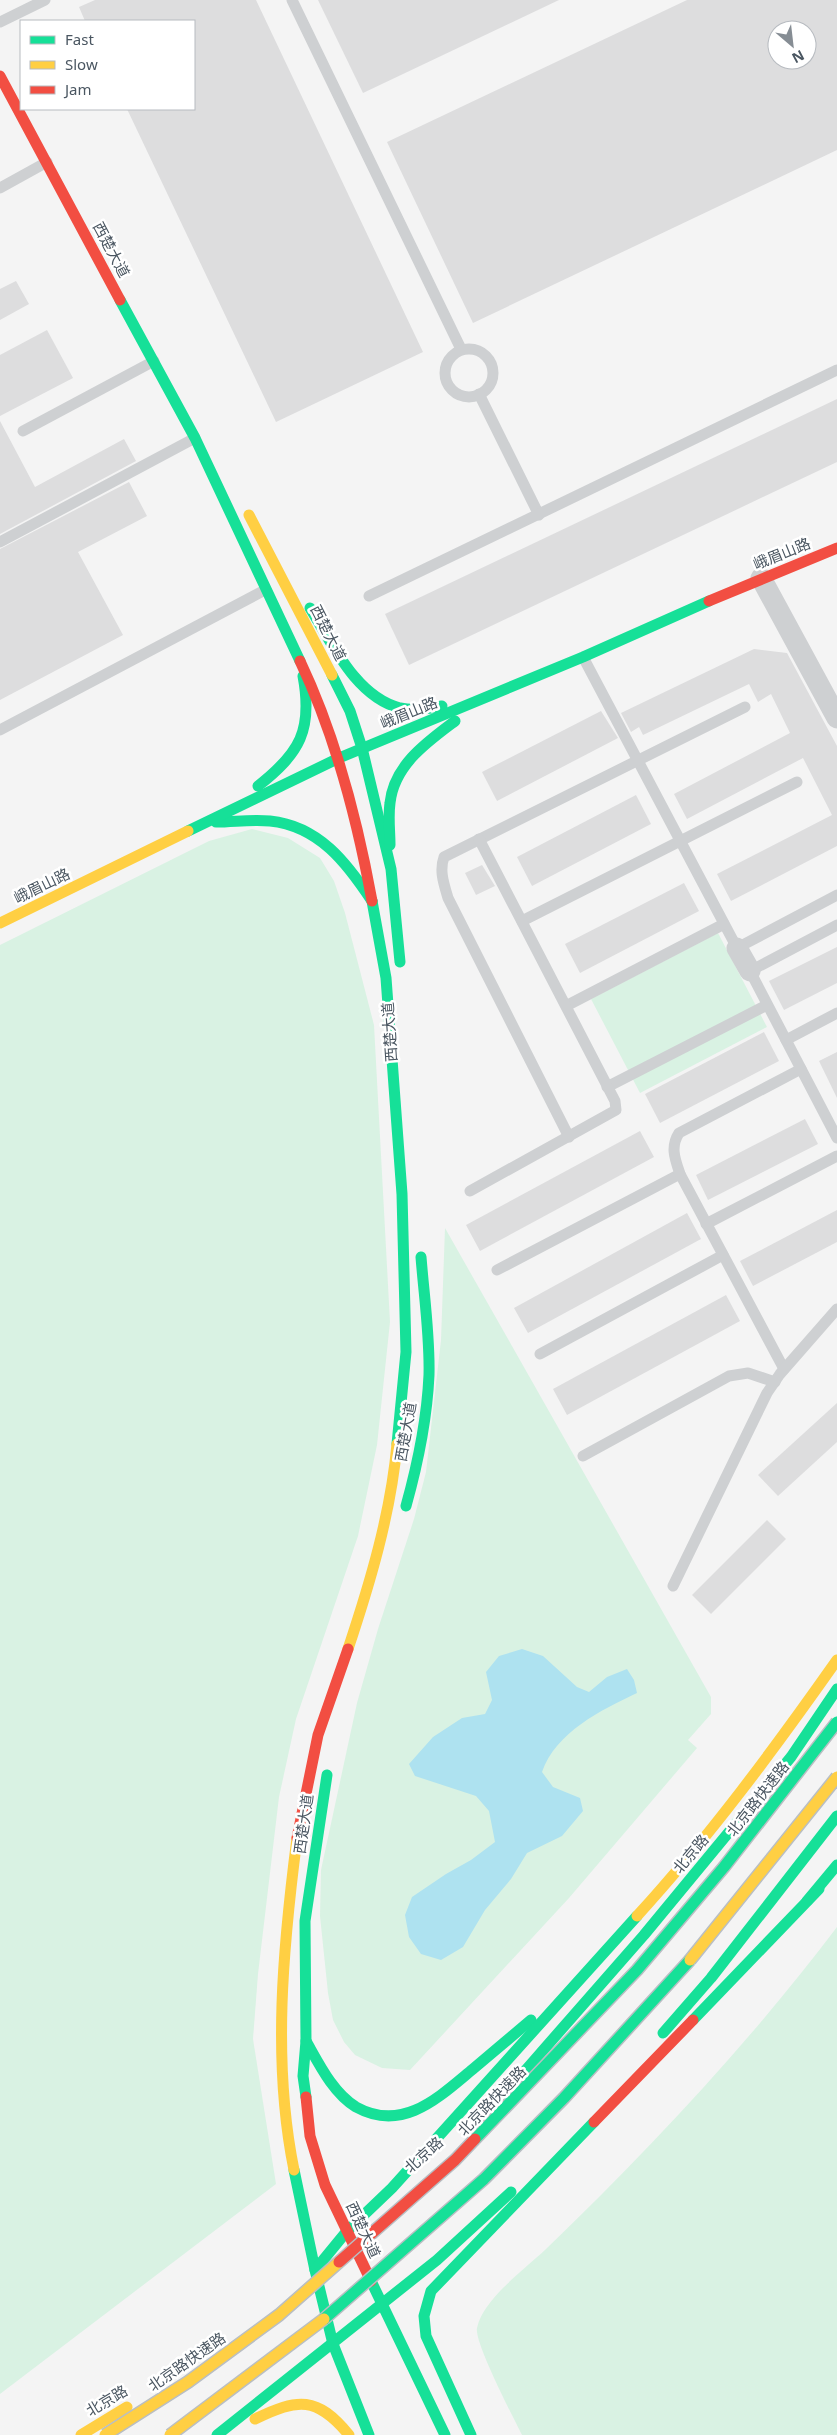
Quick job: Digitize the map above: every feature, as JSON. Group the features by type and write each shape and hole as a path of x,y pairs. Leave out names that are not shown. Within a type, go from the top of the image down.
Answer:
{"main road":[{"name":"西楚大道","path":"0,76 196,438 328,723 339,758 372,902 386,978 402,1194 406,1352 395,1469 367,1592 318,1735 298,1827 286,1920 281,2061 291,2155 315,2270 333,2344 369,2435"},
{"name":"西楚大道","path":"196,438 243,507 308,624 346,702 362,748 390,869 401,972"},
{"path":"243,507 356,680 377,698 391,706 420,710 488,696"},
{"name":"峨眉山路","path":"0,922 339,758 583,657 761,578 837,548"},
{"path":"207,822 277,772 294,754 304,739 308,721 308,698 298,658"},
{"path":"390,869 390,801 397,780 419,748 488,696"},
{"path":"207,822 270,821 296,826 312,834 332,848 354,873 372,902"},
{"name":"西楚大道","path":"402,1521 419,1449 428,1391 428,1353 420,1245"},
{"path":"284,2295 315,2270 349,2237 670,1880 798,1715 837,1660"},
{"name":"北京路","path":"349,2237 474,2130 644,1935 785,1764 837,1689"},
{"name":"北京路快速路","path":"105,2435 188,2382 280,2315 455,2160 637,1970 724,1867 837,1722"},
{"name":"西楚大道","path":"330,1765 305,1921 306,2041 303,2076 310,2136 325,2185 445,2435"},
{"path":"170,2435 312,2330 484,2179 564,2098 701,1948 837,1777"},
{"path":"537,2167 613,2090 711,1978 837,1816"},
{"path":"471,2435 426,2336 424,2316 431,2291 819,1888 837,1865"},
{"path":"306,2041 324,2073 355,2106 378,2116 405,2114 432,2104 596,1962"},
{"path":"218,2435 437,2260 537,2167 727,1983"},
{"name":"北京路","path":"81,2435 208,2356 254,2319"},
{"path":"224,2435 288,2404 313,2404 338,2420 349,2435"}],"street":[{"path":"761,578 837,718"},
{"path":"737,948 750,970"}],"lane":[{"path":"0,22 45,0"},
{"path":"292,0 461,349"},
{"path":"0,188 47,162"},
{"path":"461,349 478,350 491,361 493,378 484,393 468,398 452,392 444,376 448,360 461,349"},
{"path":"23,431 154,361"},
{"path":"369,596 837,370"},
{"path":"479,394 539,515"},
{"path":"0,542 196,438"},
{"path":"0,730 265,590"},
{"path":"583,657 737,948 837,895"},
{"path":"569,1137 446,890 441,866 444,857 745,707"},
{"path":"522,922 797,782"},
{"path":"470,1191 616,1110 615,1102 479,839"},
{"path":"566,1006 724,924"},
{"path":"837,925 750,970 801,1070 832,1118 837,1138"},
{"path":"607,1087 767,1005"},
{"path":"786,1040 837,1013"},
{"path":"784,1369 680,1174 674,1158 674,1141 680,1134 801,1070"},
{"path":"706,1224 837,1156"},
{"path":"497,1270 680,1174"},
{"path":"540,1354 723,1255"},
{"path":"673,1586 775,1382 837,1308"},
{"path":"582,1456 729,1376 748,1373 775,1382"}],"green space":[{"path":"252,829 288,838 320,858 334,881 345,913 374,1025 390,1322 377,1445 358,1536 296,1719 279,1797 258,1974 253,2039 276,2184 0,2394 0,945 209,841"},
{"path":"718,933 767,1027 640,1093 591,999"},
{"path":"445,1228 711,1697 711,1714 688,1740 697,1748 569,1898 410,2070 382,2068 355,2055 344,2042 333,2020 328,1993 320,1916 321,1870 357,1703 378,1629 414,1519 426,1472 441,1340"},
{"path":"837,1927 837,2435 522,2435 495,2380 478,2336 477,2328 487,2306 506,2285 546,2249 623,2173 698,2094 804,1970"}],"water":[{"path":"522,1649 543,1656 577,1687 589,1692 607,1677 627,1669 634,1680 637,1693 581,1724 558,1745 542,1772 553,1787 580,1798 583,1811 562,1836 527,1853 511,1879 485,1910 463,1947 441,1960 421,1954 409,1937 405,1915 412,1897 471,1860 495,1842 489,1811 476,1796 415,1776 409,1764 433,1737 462,1718 485,1714 492,1700 486,1672 499,1656"}],"building":[{"path":"95,0 256,0 423,352 276,422 127,110 195,110 195,20 85,20 79,7"},
{"path":"318,0 559,0 363,93"},
{"path":"687,0 837,0 837,150 473,323 387,142"},
{"path":"16,281 29,304 0,320 0,289"},
{"path":"47,330 73,378 0,416 0,355"},
{"path":"837,399 837,462 409,665 385,614"},
{"path":"0,421 35,487 124,439 136,461 0,534"},
{"path":"129,482 147,516 78,552 123,635 0,700 0,549"},
{"path":"754,649 787,653 837,746 837,846 731,901 717,874 832,815 803,758 687,819 674,794 790,733 771,694 758,702 749,684 643,735 639,727 631,732 621,713"},
{"path":"601,711 618,738 497,801 482,772"},
{"path":"636,795 651,824 532,886 517,857"},
{"path":"482,865 495,886 476,895 465,873"},
{"path":"684,883 699,911 580,973 565,944"},
{"path":"837,947 837,983 784,1010 769,981"},
{"path":"764,1032 779,1061 660,1123 645,1094"},
{"path":"837,1052 837,1098 819,1061"},
{"path":"805,1119 818,1144 708,1200 696,1175"},
{"path":"640,1131 654,1157 480,1251 466,1225"},
{"path":"837,1210 837,1242 753,1286 740,1261"},
{"path":"687,1213 701,1239 528,1333 514,1308"},
{"path":"726,1295 740,1321 567,1415 553,1389"},
{"path":"837,1403 837,1442 778,1496 758,1475"},
{"path":"767,1520 786,1539 711,1614 692,1595"}],"traffic: fast":[{"path":"120,300 195,438 300,661"},
{"path":"188,831 339,758 583,657 709,601"},
{"path":"310,608 347,667 370,693 384,702 400,708 421,709 442,706"},
{"path":"332,675 350,711 362,748 391,869 400,962"},
{"path":"258,786 284,762 300,739 306,711 303,676"},
{"path":"390,845 390,803 398,777 423,746 455,721"},
{"path":"216,822 270,821 287,824 303,830 317,838 342,860 372,901"},
{"path":"372,901 386,978 402,1194 406,1352 397,1444"},
{"path":"406,1506 421,1441 429,1375 428,1331 421,1257"},
{"path":"517,2080 644,1935 791,1757 837,1689"},
{"path":"475,2139 637,1970 724,1867 837,1722"},
{"path":"306,2097 303,2076 306,2041 305,1921 327,1775"},
{"path":"663,2033 711,1978 837,1816"},
{"path":"807,1901 837,1865"},
{"path":"693,2020 819,1889"},
{"path":"369,2435 333,2344 315,2270 347,2231 392,2188 637,1916"},
{"path":"324,2319 484,2179 564,2098 690,1960"},
{"path":"306,2041 327,2077 340,2094 356,2107 373,2114 389,2116 405,2114 433,2100 460,2080 531,2020"},
{"path":"471,2435 426,2336 424,2316 431,2291 594,2122"},
{"path":"294,2170 315,2270"},
{"path":"217,2435 437,2260 511,2192"},
{"path":"371,2281 445,2435"}],"traffic: slow":[{"path":"249,515 332,675"},
{"path":"0,923 188,831"},
{"path":"348,1649 385,1522 397,1444"},
{"path":"637,1916 690,1855 741,1791 837,1660"},
{"path":"690,1960 837,1777"},
{"path":"294,2170 283,2088 282,2004 284,1962 297,1838"},
{"path":"105,2435 188,2382 279,2315 339,2262"},
{"path":"170,2435 324,2319"},
{"path":"255,2419 283,2407 306,2404 317,2407 327,2413 349,2435"},
{"path":"81,2435 127,2407"}],"traffic: jam":[{"path":"0,76 120,300"},
{"path":"709,601 837,548"},
{"path":"300,661 335,748 352,809 372,901"},
{"path":"297,1838 318,1735 348,1649"},
{"path":"594,2122 693,2020"},
{"path":"306,2097 310,2136 325,2185 371,2281"},
{"path":"339,2262 455,2160 475,2139"}]}
